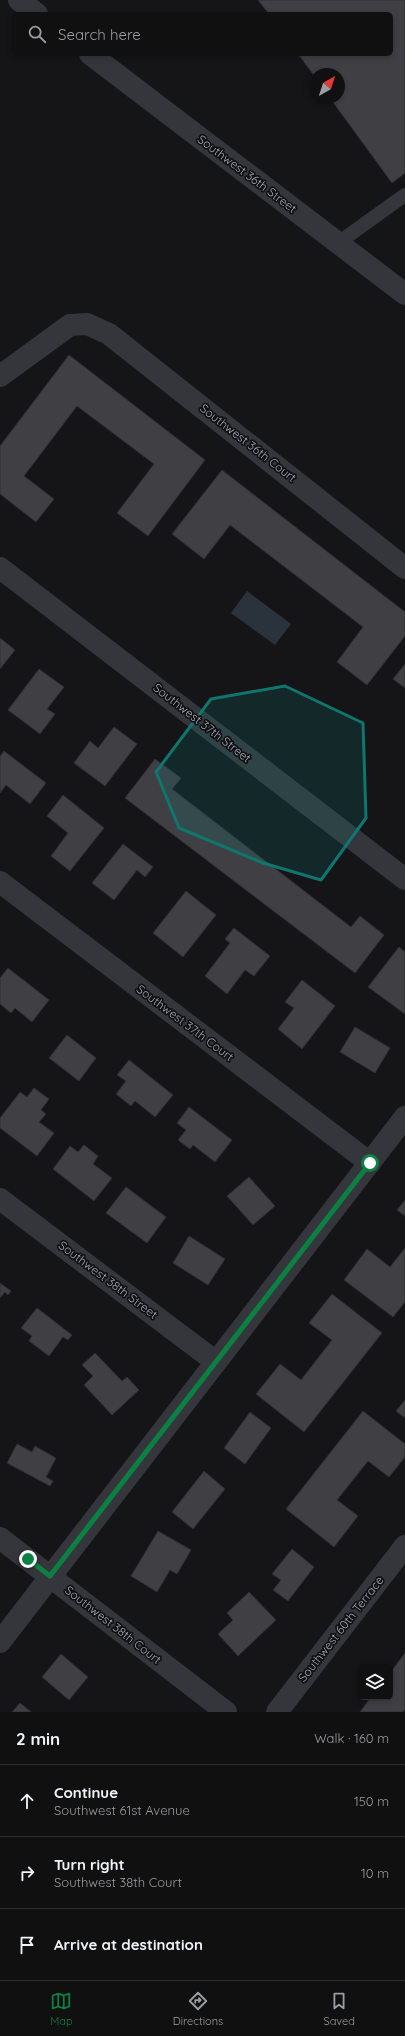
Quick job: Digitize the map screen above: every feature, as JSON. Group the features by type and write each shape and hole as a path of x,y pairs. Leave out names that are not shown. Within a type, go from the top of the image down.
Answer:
{"street":[{"path":"19,0 34,12"},
{"name":"Southwest 36th Street","path":"93,56 405,294"},
{"name":"Southwest 36th Court","path":"0,376 70,325 87,324 109,334 405,568"},
{"name":"Southwest 37th Street","path":"0,568 405,879"},
{"name":"Southwest 37th Court","path":"0,882 370,1163"},
{"path":"0,1642 405,1117"},
{"name":"Southwest 38th Street","path":"0,1199 216,1362"},
{"name":"Southwest 38th Court","path":"0,1538 226,1712"},
{"name":"Southwest 60th Terrace","path":"277,1712 405,1546"}],"lane":[{"path":"338,243 405,194"}],"highlighted area":[{"path":"285,686 363,723 366,818 321,880 263,863 179,828 156,772 211,699"}],"shaded area":[{"path":"247,591 291,624 275,645 231,613"}],"building":[{"path":"258,0 405,0 405,173 392,183 334,104 345,104 345,68 309,69 299,56 393,56 393,12 267,12"},
{"path":"69,355 205,460 148,536 117,513 154,464 77,406 24,476 54,499 36,522 0,494 0,446"},
{"path":"222,470 405,612 405,636 367,685 337,662 363,627 230,525 204,559 172,534"},
{"path":"0,638 15,650 0,669"},
{"path":"405,664 405,688 393,679"},
{"path":"39,669 64,687 47,709 55,714 40,734 8,710"},
{"path":"114,727 137,744 105,786 74,763 90,741 98,748"},
{"path":"4,751 46,783 30,804 6,785 0,793 0,756"},
{"path":"155,759 181,778 172,789 351,927 360,916 384,935 355,973 125,798"},
{"path":"63,795 104,828 70,871 51,856 68,833 47,816"},
{"path":"123,844 153,867 145,877 137,870 114,900 92,883"},
{"path":"186,891 216,915 183,957 153,933"},
{"path":"234,928 270,956 254,976 245,970 227,994 205,976 230,943 225,939"},
{"path":"399,947 405,952 405,1014 368,987"},
{"path":"8,968 49,1000 32,1022 15,1008 11,1013 0,1004 0,978"},
{"path":"302,980 335,1006 302,1049 278,1029 294,1008 285,1002"},
{"path":"355,1027 390,1048 375,1073 340,1052"},
{"path":"67,1035 96,1058 79,1081 49,1058"},
{"path":"129,1060 173,1095 155,1117 135,1101 131,1106 116,1094 126,1081 117,1075"},
{"path":"34,1088 49,1099 41,1110 46,1114 39,1122 54,1133 37,1156 0,1128 0,1118 20,1092 27,1097"},
{"path":"189,1107 232,1140 215,1162 193,1145 190,1149 178,1140 186,1130 177,1123"},
{"path":"84,1145 98,1156 93,1164 112,1178 94,1201 53,1169 70,1146 78,1152"},
{"path":"249,1177 275,1206 253,1225 227,1196"},
{"path":"126,1187 166,1217 147,1243 106,1213"},
{"path":"405,1200 405,1216 397,1210"},
{"path":"189,1236 225,1259 208,1285 173,1263"},
{"path":"405,1248 405,1302 393,1317 344,1280 367,1249 390,1267"},
{"path":"0,1283 11,1291 8,1295 5,1292 0,1298"},
{"path":"332,1294 382,1333 304,1432 256,1394 280,1364 301,1380 332,1340 309,1323"},
{"path":"37,1308 72,1335 68,1340 63,1337 49,1356 29,1341 32,1336 21,1328"},
{"path":"95,1353 122,1381 127,1377 139,1390 112,1415 84,1385 93,1376 82,1365"},
{"path":"405,1400 405,1418 396,1411"},
{"path":"363,1411 405,1444 405,1457 389,1477 368,1461 337,1500 358,1516 334,1547 286,1509"},
{"path":"250,1412 271,1428 245,1464 224,1448"},
{"path":"17,1444 32,1452 35,1446 56,1458 46,1477 53,1481 50,1486 7,1463"},
{"path":"204,1471 225,1489 193,1529 172,1512"},
{"path":"158,1531 191,1550 177,1574 170,1570 157,1592 131,1576"},
{"path":"292,1549 314,1567 288,1601 273,1590 281,1580 272,1574"},
{"path":"249,1592 276,1620 238,1656 218,1634 233,1620 227,1613"},
{"path":"405,1653 405,1709 403,1712 360,1712 369,1700 393,1700 393,1669"},
{"path":"61,1654 88,1677 69,1700 42,1677"},
{"path":"20,1703 31,1712 12,1712"}],"route":[{"path":"28,1559 50,1576 370,1163"}]}
